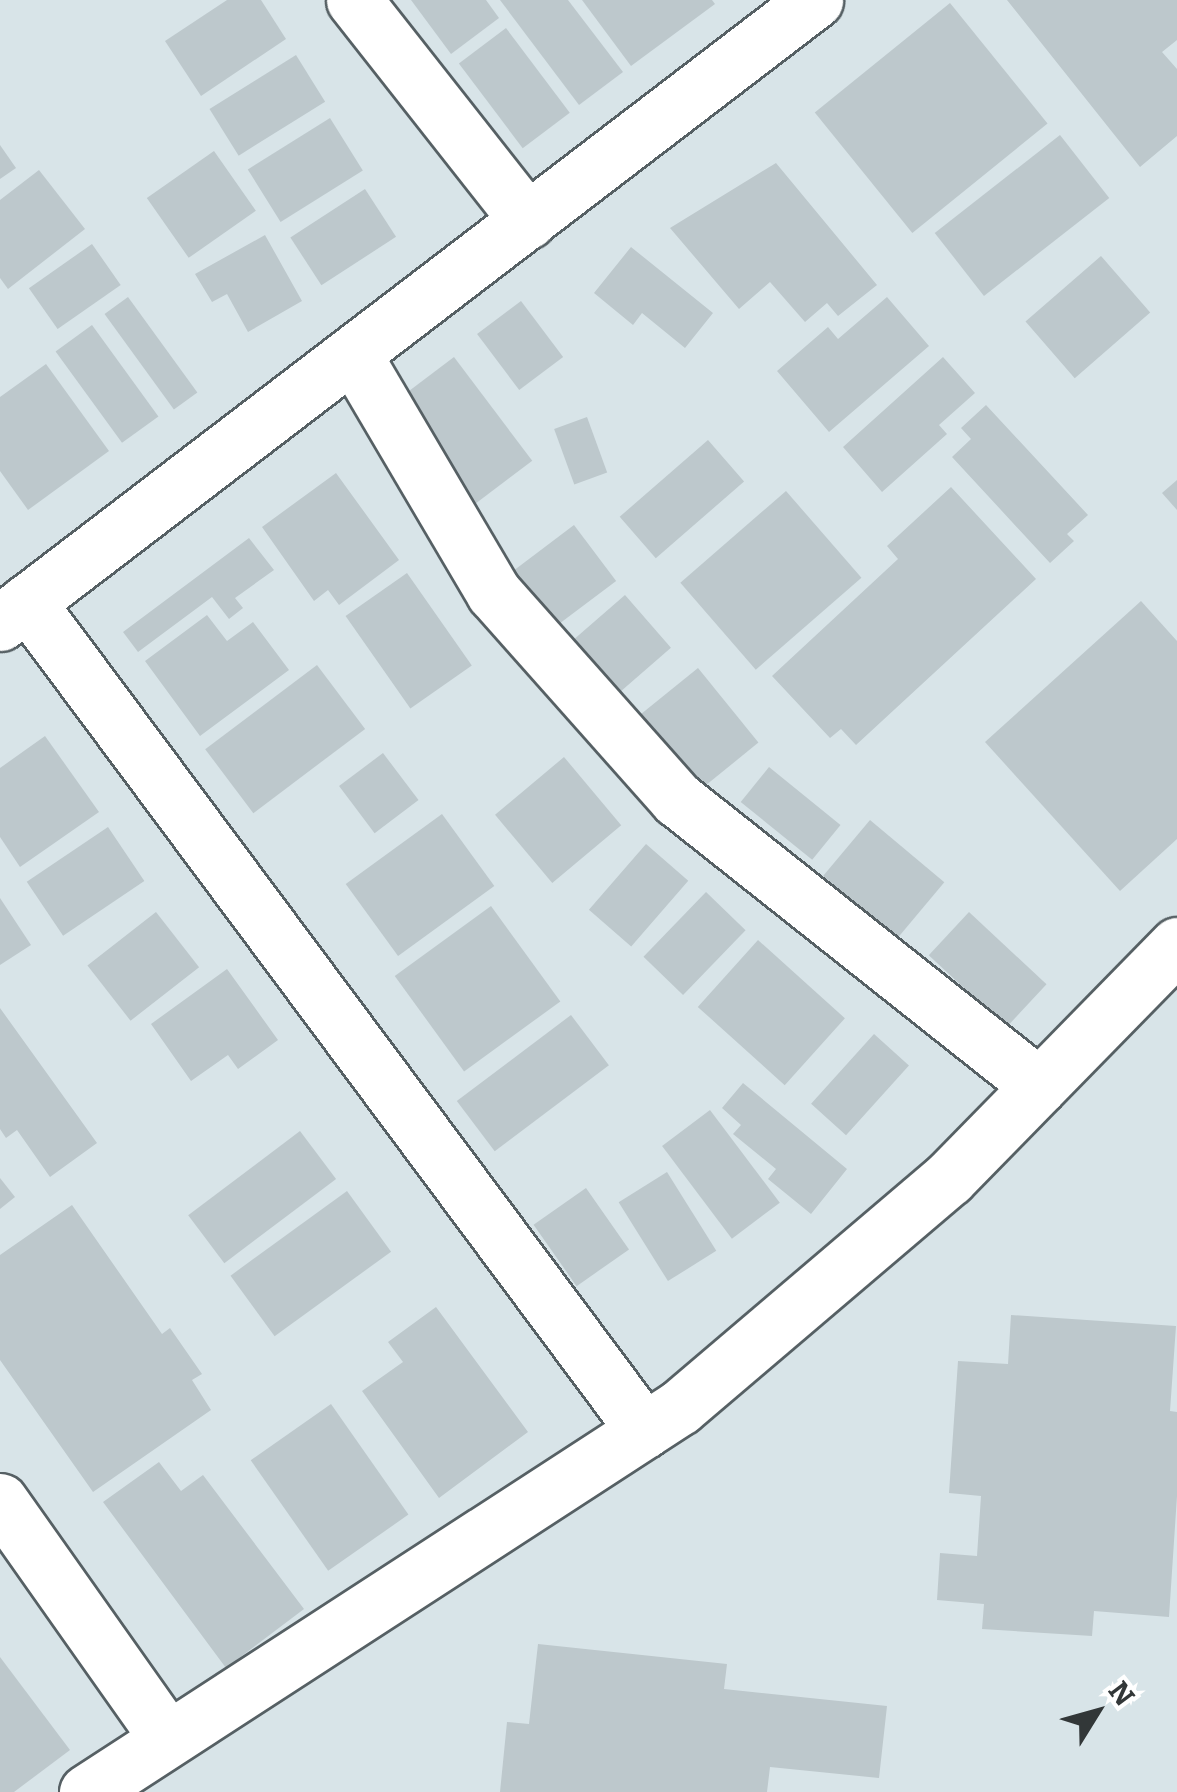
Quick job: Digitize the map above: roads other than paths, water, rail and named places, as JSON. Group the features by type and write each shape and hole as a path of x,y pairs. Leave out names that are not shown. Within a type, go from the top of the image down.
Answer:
{"street":[{"path":"354,0 528,221"},
{"path":"644,1430 14,613 528,221 798,5"},
{"path":"353,354 494,594 677,799 1039,1086"},
{"path":"86,1792 680,1407 949,1178 1177,944"},
{"path":"0,1501 168,1738"}]}
